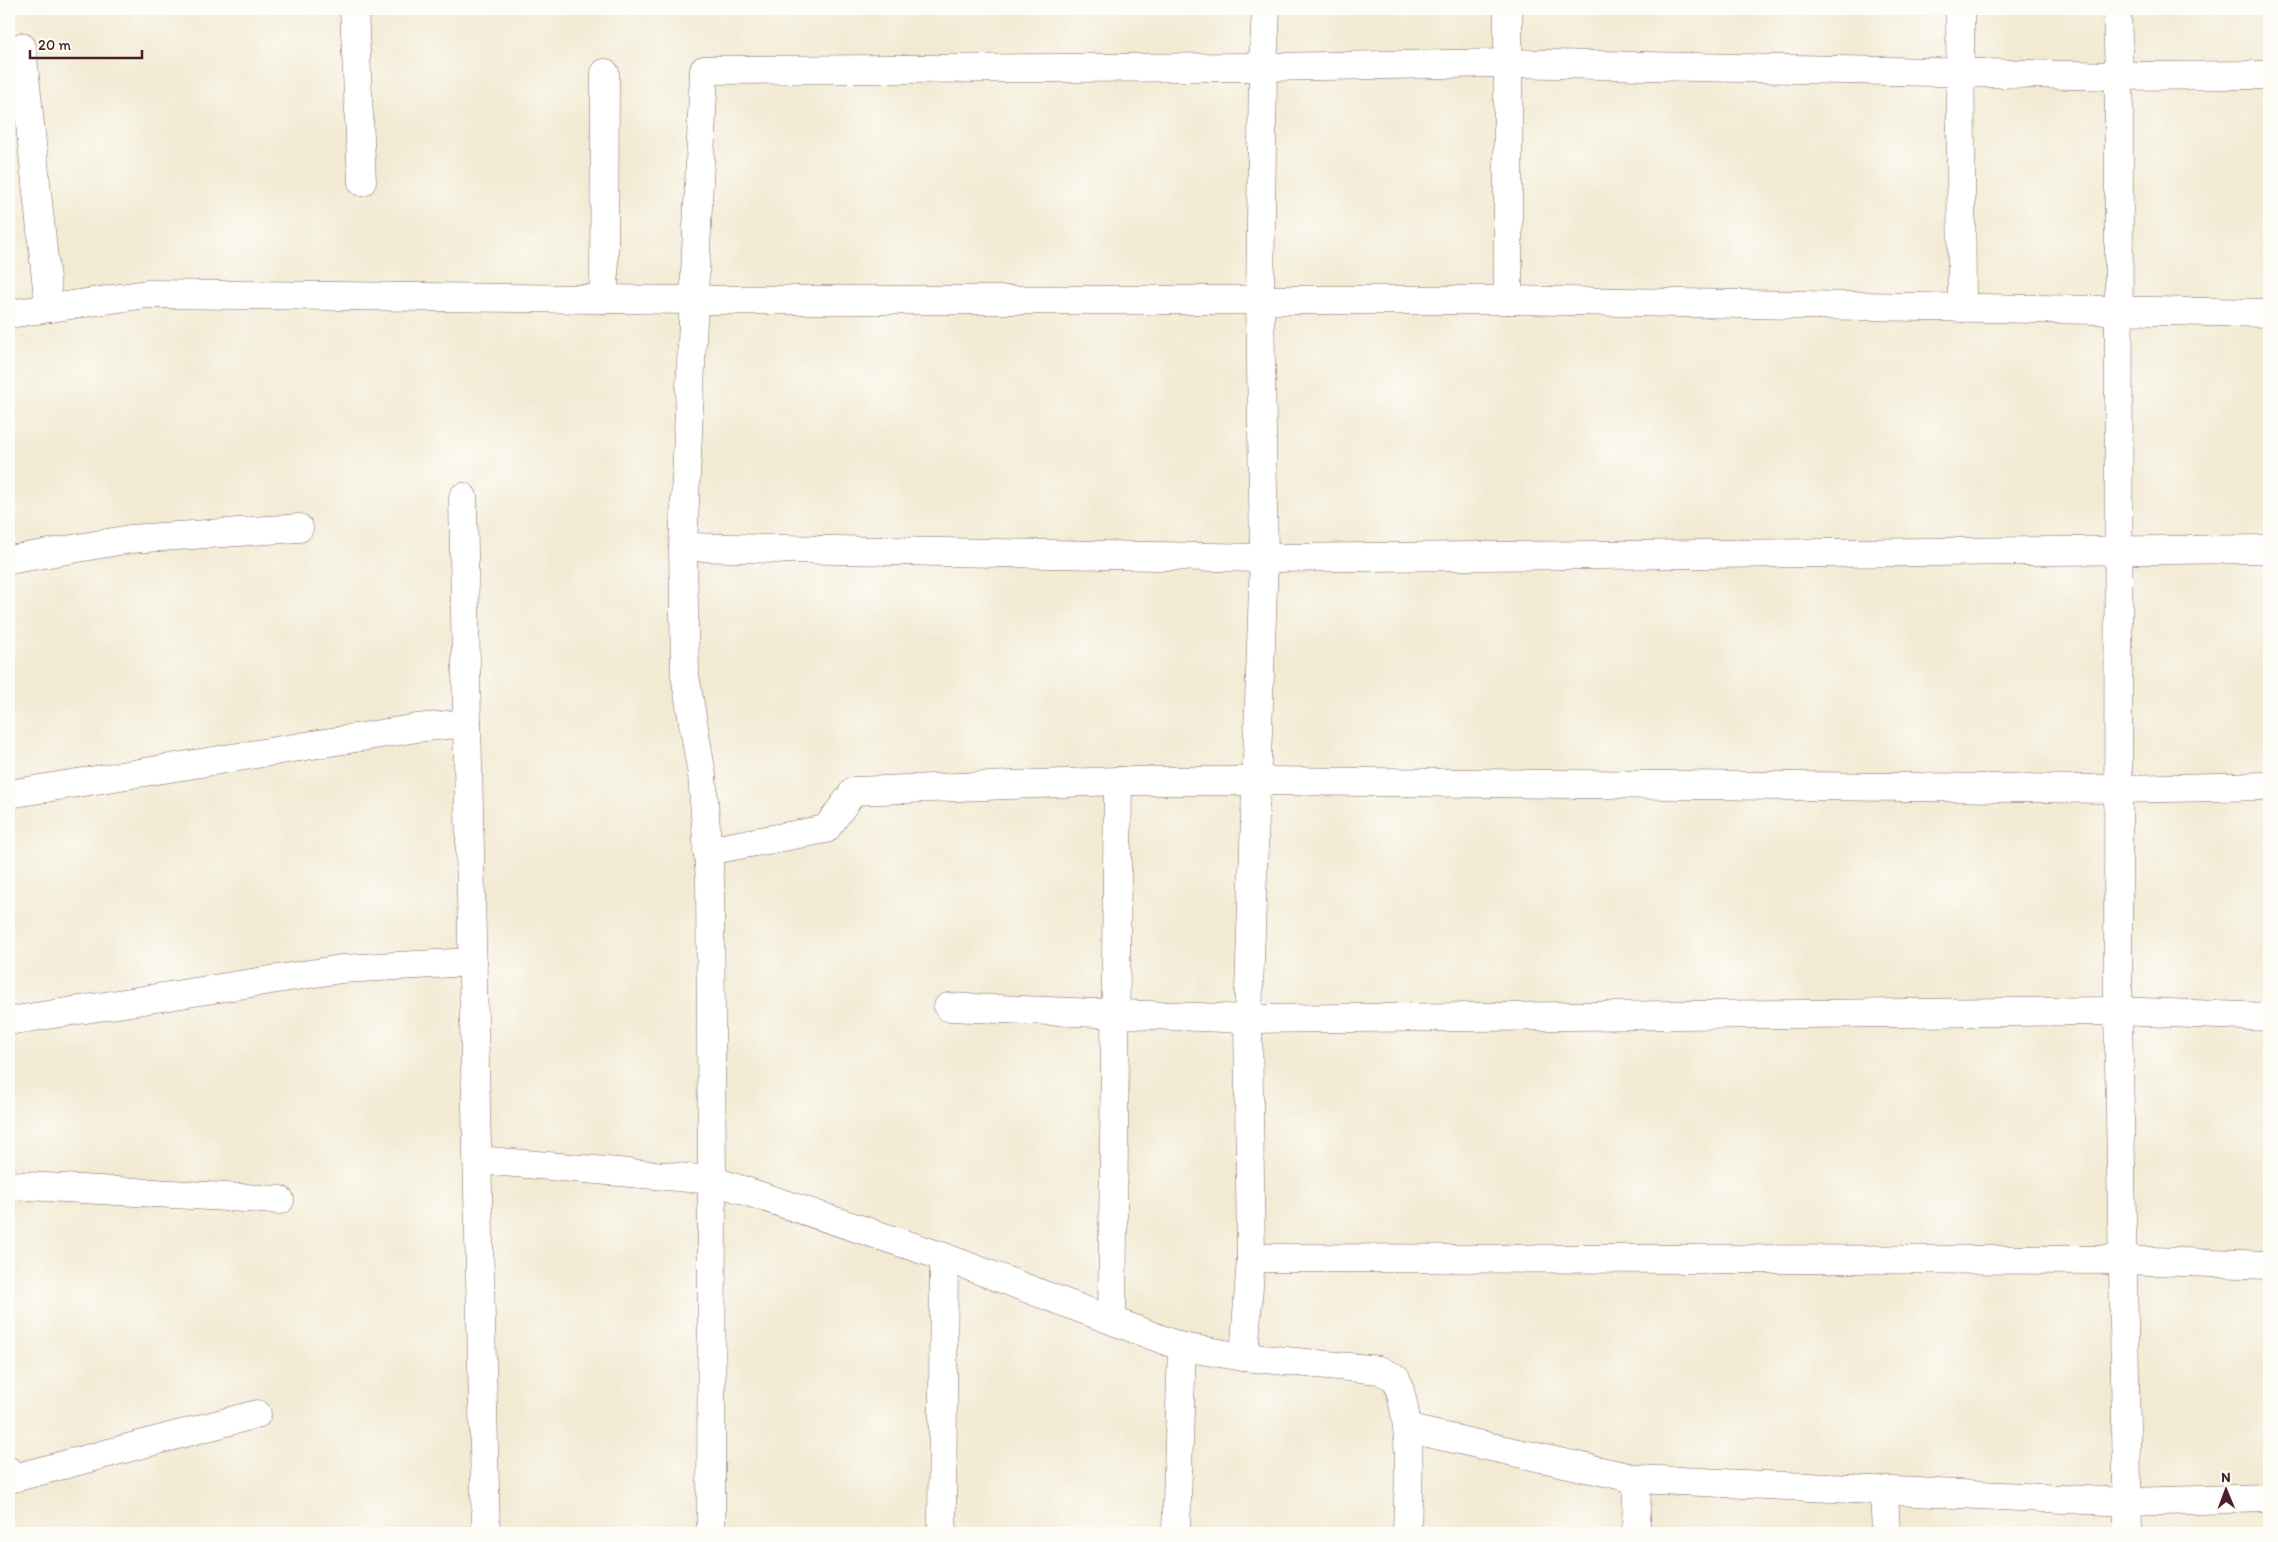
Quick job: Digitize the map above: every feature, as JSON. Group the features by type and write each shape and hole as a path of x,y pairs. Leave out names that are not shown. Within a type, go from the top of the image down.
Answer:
{"street":[{"path":"354,9 362,182"},
{"path":"1244,1357 1251,1258 1248,1019 1264,558 1260,299 1263,67 1266,9"},
{"path":"1508,9 1508,300"},
{"path":"1960,9 1962,308"},
{"path":"2117,9 2119,76 2117,310 2119,549 2118,1011 2128,1533"},
{"path":"22,47 50,308"},
{"path":"711,1533 712,1180 710,881 702,775 685,675 683,547 704,70 1263,67 1508,63 2119,76 2269,76"},
{"path":"604,299 605,73"},
{"path":"9,314 147,294 695,300 1508,300 2269,314"},
{"path":"463,497 486,1533"},
{"path":"9,560 130,539 299,528"},
{"path":"683,547 1264,558 2269,549"},
{"path":"9,794 417,728 467,723"},
{"path":"708,851 826,829 854,791 1118,781 1257,780 2118,789 2269,786"},
{"path":"1112,1320 1118,781"},
{"path":"9,1021 341,969 473,962"},
{"path":"948,1007 1248,1019 2118,1011 2269,1017"},
{"path":"478,1160 712,1180 944,1257 1182,1346 1244,1357 1379,1370 1396,1378 1403,1397 1409,1429 1408,1533"},
{"path":"9,1185 280,1200"},
{"path":"942,1533 944,1257"},
{"path":"1251,1258 2123,1260 2269,1265"},
{"path":"1176,1533 1182,1346"},
{"path":"9,1471 10,1479 257,1414"},
{"path":"1409,1429 1636,1479 2128,1502 2269,1498"},
{"path":"1636,1479 1636,1533"},
{"path":"1884,1490 1886,1533"}]}
